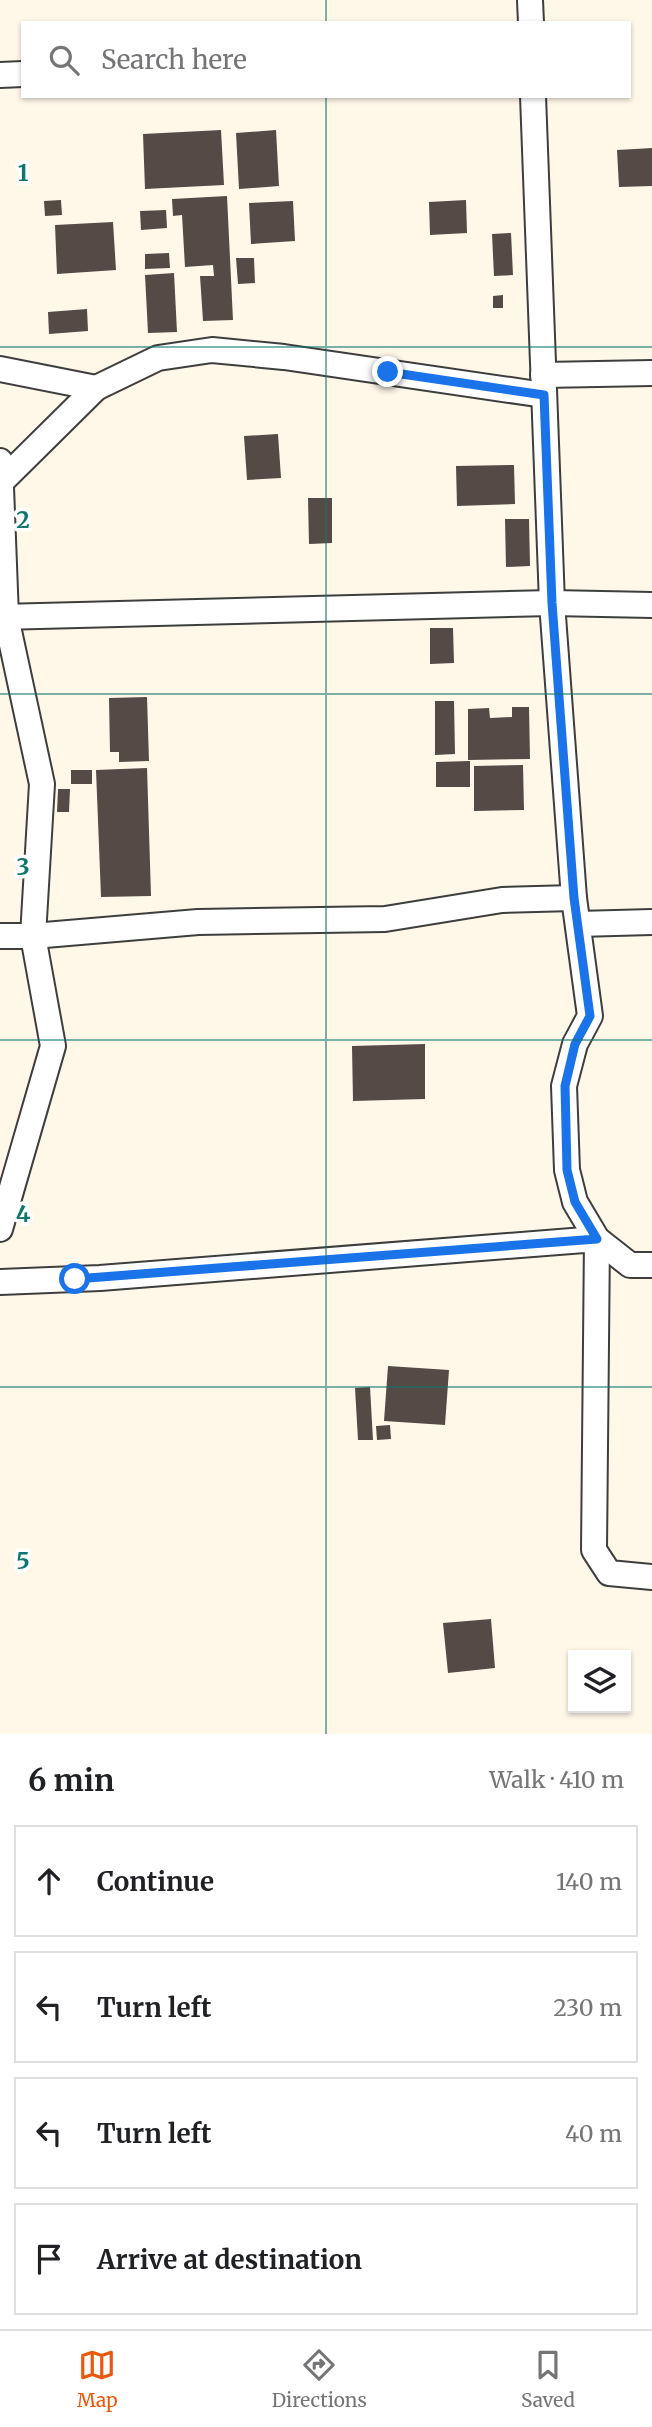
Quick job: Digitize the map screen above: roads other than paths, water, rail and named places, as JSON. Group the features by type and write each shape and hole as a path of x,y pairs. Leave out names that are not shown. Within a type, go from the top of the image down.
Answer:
{"street":[{"path":"530,0 531,21"},
{"path":"0,75 21,74"},
{"path":"533,98 552,603 574,898 590,1016 575,1044 565,1086 567,1170 575,1202 597,1239 630,1265 652,1265"},
{"path":"1,482 96,388 159,358 212,350 543,385 652,373"},
{"path":"0,369 96,388"},
{"path":"0,461 3,617 42,784 33,936 53,1046 0,1228"},
{"path":"3,617 552,603 652,605"},
{"path":"0,936 33,936 198,922 385,919 502,900 574,898"},
{"path":"578,924 652,922"},
{"path":"0,1282 100,1278 597,1239"},
{"path":"597,1239 594,1550 609,1573 652,1577"}]}
